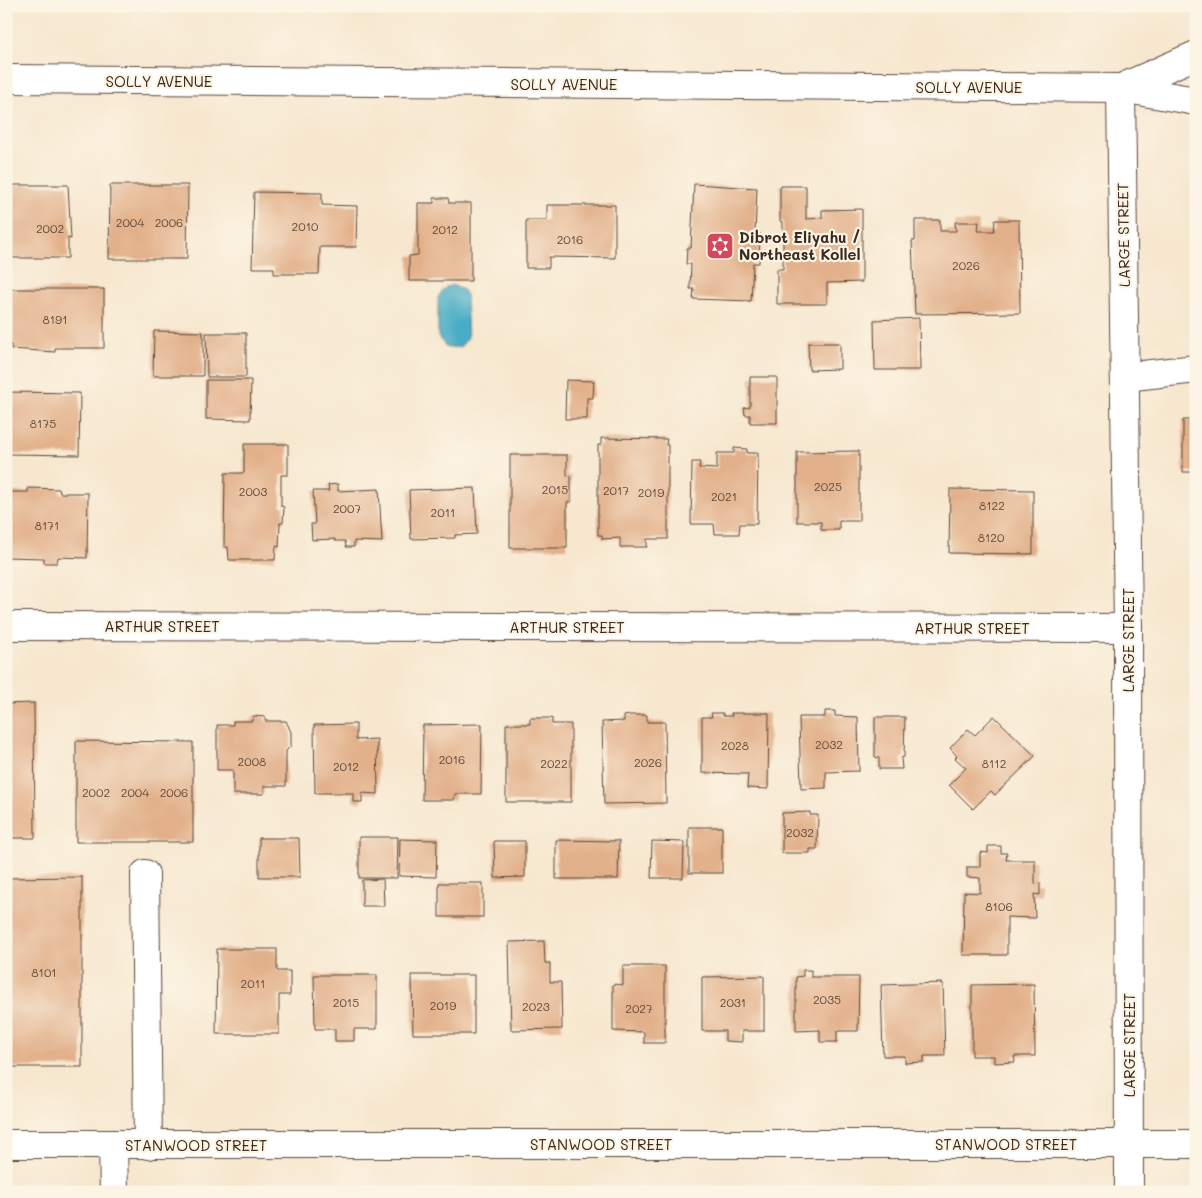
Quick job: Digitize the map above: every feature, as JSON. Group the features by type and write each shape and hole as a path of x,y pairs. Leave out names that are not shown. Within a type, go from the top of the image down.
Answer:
{"street":[{"name":"SOLLY AVENUE","path":"1121,88 1196,55"},
{"name":"SOLLY AVENUE","path":"6,79 1121,88 1196,101"},
{"name":"LARGE STREET","path":"1121,88 1128,628 1129,1192"},
{"path":"1125,377 1196,369"},
{"name":"ARTHUR STREET","path":"6,626 1128,628"},
{"path":"145,874 148,1145"},
{"name":"STANWOOD STREET","path":"6,1144 1196,1144"},
{"path":"113,1145 114,1192"}],"water":[{"path":"452,285 463,290 466,295 468,338 460,347 447,348 438,337 438,297 446,287"}],"building":[{"path":"694,184 757,188 755,233 760,233 759,263 753,263 751,301 693,299 694,289 690,289 691,264 686,264 687,248 691,248"},
{"path":"6,185 68,185 71,239 68,238 68,258 6,258"},
{"path":"110,185 188,185 187,259 109,259"},
{"path":"780,186 806,186 806,219 822,218 822,210 862,209 862,282 827,283 827,304 777,304 777,269 783,269 783,222 780,221"},
{"path":"254,192 322,193 322,205 357,206 356,247 320,247 319,274 274,274 274,268 252,268"},
{"path":"434,198 448,198 449,203 471,203 471,281 409,281 409,256 418,255 418,203 434,203"},
{"path":"547,205 615,205 615,258 549,257 549,268 526,268 526,220 547,220"},
{"path":"915,220 940,220 940,231 956,231 955,222 979,222 978,231 994,231 995,220 1019,220 1020,313 915,314 912,241 915,241"},
{"path":"10,289 104,289 104,348 55,348 55,352 11,349 11,345 6,345 6,293 10,294"},
{"path":"919,318 920,370 875,370 874,320"},
{"path":"154,331 203,332 203,376 153,376"},
{"path":"206,333 246,333 246,377 207,377"},
{"path":"808,343 840,343 840,369 809,370"},
{"path":"750,377 777,377 777,423 750,423 750,415 745,415 744,408 750,407"},
{"path":"206,380 251,380 250,420 206,419"},
{"path":"566,380 594,381 593,398 587,398 587,419 565,419"},
{"path":"6,392 80,393 79,455 6,454"},
{"path":"1193,409 1196,409 1196,472 1183,472 1183,420 1193,420"},
{"path":"601,438 667,439 668,539 647,539 647,547 620,547 620,538 602,539 602,535 598,535 598,445 601,445"},
{"path":"244,444 288,444 288,475 281,475 281,506 284,507 283,523 280,523 279,547 276,546 275,560 229,560 228,547 224,547 225,473 244,473"},
{"path":"734,448 747,449 747,453 758,453 757,524 740,524 739,534 715,534 714,524 691,524 692,462 700,462 699,468 717,469 717,453 734,453"},
{"path":"859,451 859,521 839,521 839,530 821,530 821,522 797,522 797,452"},
{"path":"510,455 567,455 567,475 571,476 571,502 567,502 567,548 510,548"},
{"path":"338,484 338,491 379,489 382,542 354,541 354,547 346,547 345,541 335,541 335,539 312,540 311,524 315,524 313,491 329,491 328,485"},
{"path":"28,488 59,489 60,493 88,493 87,558 58,557 57,563 44,563 44,558 6,557 6,492 28,492"},
{"path":"475,488 477,534 455,535 455,538 411,539 409,490"},
{"path":"950,489 1033,490 1033,554 949,553"},
{"path":"34,703 35,838 6,838 6,704"},
{"path":"825,711 835,711 835,716 858,717 859,771 826,772 826,788 801,789 799,717 825,717"},
{"path":"711,713 723,713 723,716 732,716 731,713 769,713 768,789 747,788 748,774 702,773 702,717 712,717"},
{"path":"647,715 647,722 665,722 666,803 604,804 602,722 624,721 624,716"},
{"path":"253,716 265,717 265,721 286,721 291,732 291,746 286,751 286,786 264,786 264,794 233,794 233,770 217,770 217,725 233,725 233,721 252,721"},
{"path":"994,716 1035,756 995,795 991,791 973,809 949,785 966,768 955,758 957,756 950,748 968,729 975,735"},
{"path":"875,717 905,717 904,757 901,758 902,769 879,769 879,758 875,757"},
{"path":"530,718 552,718 552,724 571,724 571,802 506,802 506,724 530,724"},
{"path":"356,724 356,740 377,739 378,794 362,793 362,802 353,802 353,793 315,793 314,725"},
{"path":"482,724 481,794 455,794 454,800 422,800 423,725"},
{"path":"76,741 193,742 193,842 76,842"},
{"path":"810,812 810,815 818,815 817,849 810,849 810,853 782,853 782,813"},
{"path":"689,827 722,827 722,873 689,873"},
{"path":"359,837 398,837 397,878 359,878"},
{"path":"259,838 299,838 300,877 259,877"},
{"path":"400,839 437,840 436,877 399,876"},
{"path":"556,840 619,841 618,879 556,879"},
{"path":"494,841 525,841 525,877 495,878"},
{"path":"652,841 684,842 683,878 651,878"},
{"path":"988,846 1001,846 1001,853 1007,853 1006,860 1035,860 1035,884 1040,883 1040,895 1034,894 1035,918 1007,917 1007,955 963,955 964,892 980,893 980,878 967,877 967,867 980,867 980,852 988,853"},
{"path":"82,877 82,1067 6,1067 6,878"},
{"path":"383,879 384,906 362,906 362,880"},
{"path":"439,883 483,883 483,917 439,917"},
{"path":"544,941 545,963 550,963 550,982 561,982 562,1029 511,1030 509,942"},
{"path":"217,949 277,949 277,971 290,971 290,995 279,995 279,1034 216,1034"},
{"path":"623,966 665,966 665,1043 644,1043 644,1032 613,1031 613,984 623,985"},
{"path":"803,970 811,970 811,977 859,977 858,1031 837,1031 837,1042 820,1042 820,1030 796,1031 796,977 803,976"},
{"path":"314,975 377,975 377,1029 354,1029 354,1041 335,1041 335,1029 315,1029"},
{"path":"412,975 474,975 474,1034 413,1034"},
{"path":"764,976 764,1031 742,1031 742,1042 725,1041 725,1031 702,1031 702,977"},
{"path":"943,983 945,1056 924,1056 924,1062 905,1063 905,1056 883,1056 881,985"},
{"path":"1034,984 1035,1056 1014,1056 1015,1062 994,1063 994,1056 972,1056 972,985"}],"place":[{"name":"Dibrot Eliyahu / Northeast Kollel","path":"720,246"}]}
